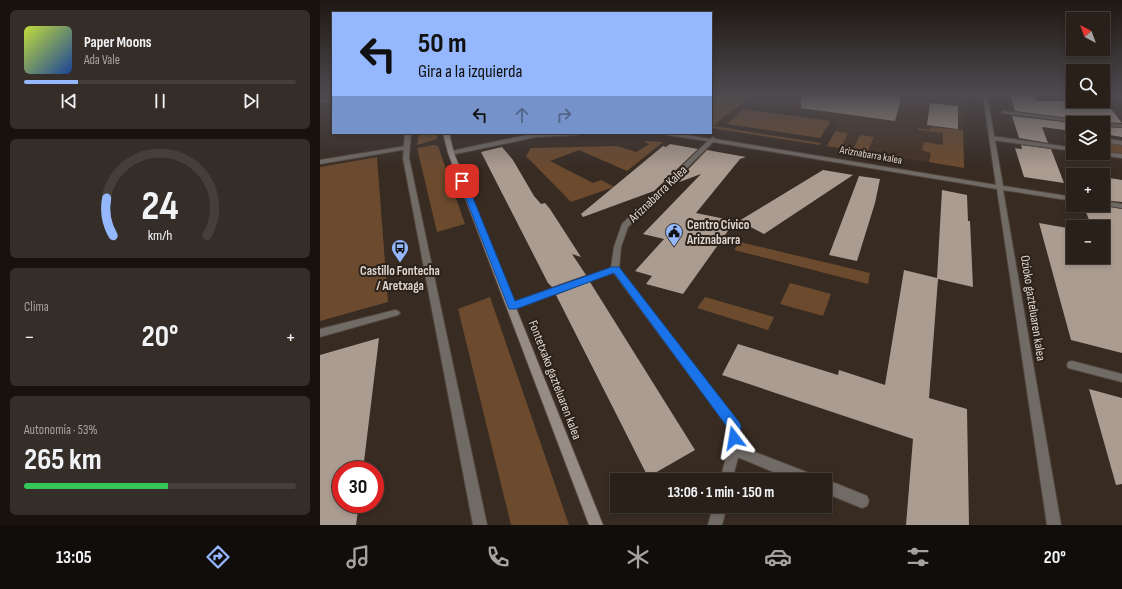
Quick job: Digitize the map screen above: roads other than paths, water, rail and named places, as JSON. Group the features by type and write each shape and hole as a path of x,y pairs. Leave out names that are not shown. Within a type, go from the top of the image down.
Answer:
{"main road":[{"name":"Fontetxako gazteluaren kalea","path":"446,134 451,153 512,306 596,525"}],"street":[{"name":"Ozioko gazteluaren kalea","path":"989,120 1054,525"},
{"path":"1110,125 1122,126"},
{"path":"408,134 406,148 480,525"},
{"path":"451,153 536,135 557,134"},
{"name":"Ariznabarra kalea","path":"674,134 713,139 1066,198"},
{"path":"992,138 1066,148"},
{"name":"Ariznabarra Kalea","path":"615,269 616,252 625,226 713,139"},
{"path":"1110,141 1122,143"},
{"path":"320,162 406,148"},
{"path":"1110,154 1122,156"},
{"path":"1110,204 1122,206"},
{"path":"512,306 615,269 734,426 734,450 728,473"},
{"path":"320,333 395,313"},
{"path":"1072,365 1122,378"},
{"path":"734,450 792,473"},
{"path":"832,489 862,500"},
{"path":"715,525 718,513"}],"place":[{"name":"Centro Cívico Ariznabarra","path":"674,247"},
{"name":"Castillo Fontecha / Aretxaga","path":"400,263"}]}
